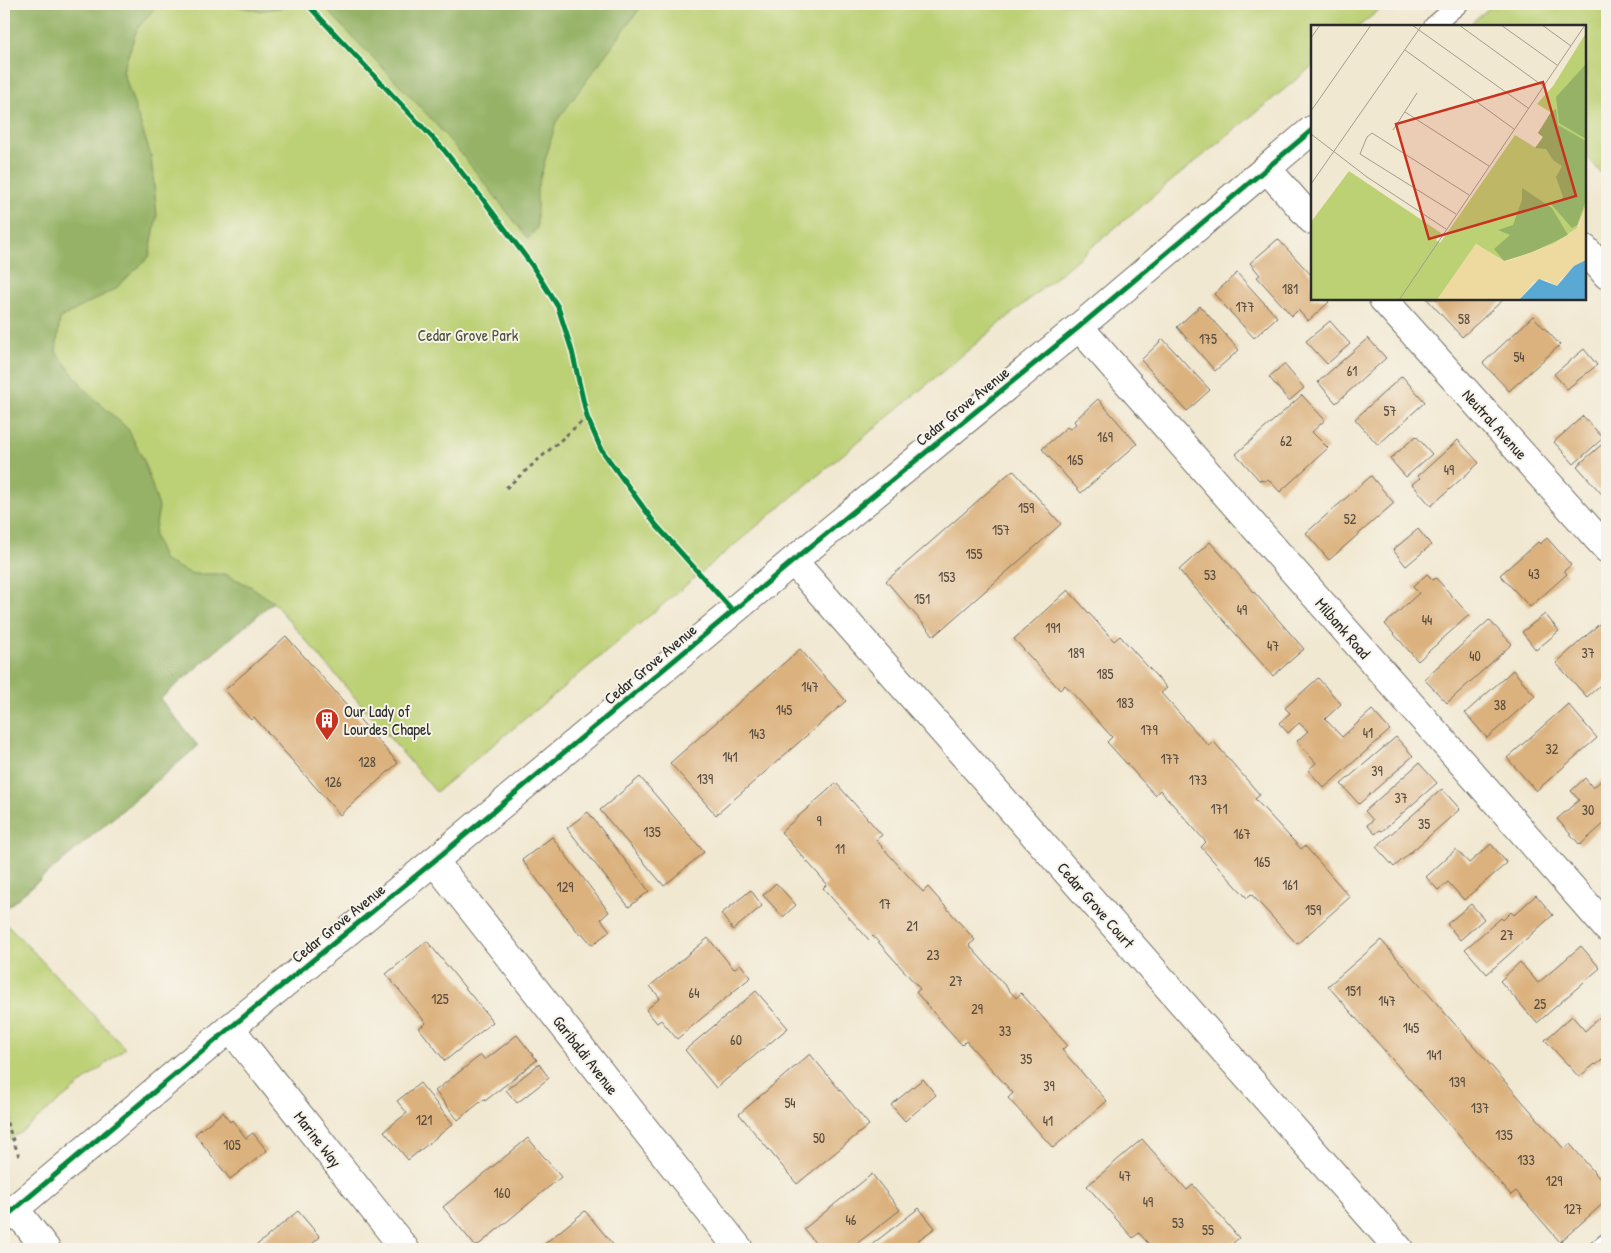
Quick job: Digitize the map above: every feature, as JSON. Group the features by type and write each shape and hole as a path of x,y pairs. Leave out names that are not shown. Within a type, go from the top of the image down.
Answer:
{"street":[{"name":"Cedar Grove Avenue","path":"17,1208 230,1028 434,862 793,561 1079,327 1311,131"},
{"path":"1267,169 1311,219"},
{"path":"1586,250 1607,275"},
{"name":"Neutral Avenue","path":"1384,300 1607,549"},
{"name":"Milbank Road","path":"1079,327 1607,928"},
{"name":"Cedar Grove Court","path":"793,561 1399,1249"},
{"name":"Garibaldi Avenue","path":"434,862 739,1249"},
{"name":"Marine Way","path":"230,1028 405,1249"},
{"path":"17,1208 46,1249"}],"lane":[{"path":"1434,25 1459,4"},
{"path":"1598,1249 1607,1242"}],"path":[{"path":"584,408 590,425"},
{"path":"506,488 586,417"},
{"path":"4,1115 17,1208"}],"green space":[{"name":"Cedar Grove Park","path":"4,4 1387,4 1360,25 1311,25 1311,67 1303,74 1164,187 436,792 273,602 160,699 198,746 4,910"},
{"path":"4,4 158,4 137,29 123,71 151,156 157,215 149,257 115,289 60,318 56,352 87,392 128,429 144,461 159,507 154,535 164,561 193,574 225,574 252,587 273,602 160,699 198,746 4,910"},
{"path":"228,4 285,4 287,7 258,11"},
{"path":"322,4 643,4 556,122 537,189 537,228 528,239 436,125"},
{"path":"1494,4 1607,4 1607,180 1586,155 1586,25 1474,25 1472,22"},
{"path":"4,921 125,1048 20,1133 4,1142"}],"building":[{"path":"1278,239 1311,275 1311,300 1327,300 1329,302 1308,321 1298,310 1292,316 1257,277 1260,275 1250,263"},
{"path":"1237,273 1277,317 1254,338 1214,294"},
{"path":"1428,300 1503,300 1462,337"},
{"path":"1200,306 1239,350 1215,371 1177,327"},
{"path":"1533,316 1560,345 1509,391 1483,363"},
{"path":"1330,321 1350,344 1327,364 1306,341"},
{"path":"1368,338 1386,358 1336,403 1318,382"},
{"path":"1163,339 1210,390 1187,411 1141,360"},
{"path":"1584,349 1597,365 1567,389 1554,374"},
{"path":"1284,364 1304,388 1289,401 1269,377"},
{"path":"1402,376 1425,402 1378,445 1355,419"},
{"path":"1302,395 1325,420 1312,432 1328,448 1280,492 1268,479 1265,481 1259,480 1236,454"},
{"path":"1098,399 1137,444 1081,493 1042,449 1067,427 1070,429 1076,424 1074,421"},
{"path":"1583,416 1603,438 1574,464 1554,442"},
{"path":"1416,436 1432,454 1406,477 1390,459"},
{"path":"1458,440 1479,463 1431,506 1412,484 1420,478 1418,476"},
{"path":"1607,440 1607,500 1577,466"},
{"path":"1013,470 1061,524 934,636 886,581"},
{"path":"1371,476 1394,503 1329,560 1306,533"},
{"path":"1418,529 1431,545 1406,566 1393,550"},
{"path":"1547,538 1571,565 1564,571 1567,574 1530,607 1500,575 1538,542 1540,544"},
{"path":"1210,542 1304,649 1273,676 1179,570"},
{"path":"1427,574 1433,580 1436,578 1469,615 1418,661 1385,624 1419,593 1413,587"},
{"path":"1068,590 1114,641 1120,636 1167,688 1161,693 1209,746 1214,742 1260,795 1255,799 1301,849 1305,846 1350,897 1297,944 1251,894 1247,898 1224,873 1201,847 1206,842 1160,790 1155,795 1107,742 1112,737 1065,685 1060,690 1014,639"},
{"path":"1545,614 1559,631 1536,650 1522,632"},
{"path":"1607,617 1607,679 1587,697 1556,663"},
{"path":"1489,620 1512,644 1447,703 1424,679"},
{"name":"Our Lady of Lourdes Chapel","path":"286,636 398,763 340,815 254,717 251,720 225,690"},
{"path":"800,649 846,701 716,815 670,763"},
{"path":"1513,670 1535,696 1487,738 1465,713"},
{"path":"1318,678 1341,704 1325,719 1342,737 1372,710 1390,730 1324,788 1308,770 1316,763 1297,741 1308,731 1299,723 1288,733 1279,723 1290,713 1285,708"},
{"path":"1568,704 1597,738 1536,791 1507,758"},
{"path":"1396,737 1413,756 1359,804 1341,784"},
{"path":"1419,763 1437,783 1382,831 1380,830 1375,834 1367,825 1373,820 1365,811"},
{"path":"1607,775 1607,821 1580,845 1557,819 1579,800 1571,791 1585,778 1593,788"},
{"path":"640,777 704,852 664,886 600,810"},
{"path":"836,783 882,835 876,840 923,892 928,887 975,940 969,945 1016,998 1021,993 1067,1045 1062,1050 1107,1101 1053,1148 1008,1098 1013,1093 966,1041 962,1045 938,1018 916,992 920,989 873,936 869,940 823,888 827,884 781,832"},
{"path":"1442,789 1460,809 1394,867 1376,847"},
{"path":"588,812 649,891 629,907 567,828"},
{"path":"552,837 609,912 601,919 610,931 592,945 582,933 580,935 522,860"},
{"path":"1491,844 1507,863 1464,900 1448,882 1438,890 1426,877 1456,849 1469,863"},
{"path":"776,883 796,905 783,917 763,895"},
{"path":"751,890 762,906 733,930 721,914"},
{"path":"1536,895 1553,915 1487,974 1465,949 1501,918 1503,920 1511,912 1514,915"},
{"path":"1471,904 1484,919 1460,940 1447,924"},
{"path":"708,938 734,969 740,964 751,977 677,1039 661,1020 657,1023 646,1010 660,998 650,986"},
{"path":"1381,940 1564,1149 1570,1144 1607,1187 1607,1200 1560,1242 1516,1191 1511,1195 1328,986"},
{"path":"427,941 493,1022 445,1061 419,1028 426,1023 386,974"},
{"path":"1581,946 1600,968 1537,1023 1500,981 1520,962 1538,983"},
{"path":"756,991 788,1028 716,1088 685,1050"},
{"path":"1602,1015 1607,1018 1607,1056 1579,1077 1545,1040 1572,1016 1585,1031"},
{"path":"517,1035 537,1060 458,1120 435,1091 481,1055 485,1060"},
{"path":"810,1054 869,1125 797,1184 739,1114"},
{"path":"539,1064 549,1078 517,1103 506,1090"},
{"path":"923,1079 936,1095 905,1121 891,1105"},
{"path":"420,1083 453,1124 408,1160 384,1131 407,1113 397,1101"},
{"path":"223,1112 246,1138 253,1133 267,1151 230,1179 195,1134"},
{"path":"528,1138 561,1177 476,1247 443,1207"},
{"path":"1142,1139 1187,1190 1193,1185 1216,1211 1239,1238 1233,1243 1239,1249 1153,1249 1139,1233 1133,1238 1087,1186"},
{"path":"872,1174 900,1210 850,1249 820,1249 804,1229"},
{"path":"919,1208 935,1228 917,1241 923,1249 866,1249"},
{"path":"298,1211 320,1237 306,1249 252,1249"},
{"path":"585,1211 615,1247 613,1249 538,1249"}],"cycle path":[{"path":"307,4 444,150 531,264 558,307 572,351 587,417 601,449 656,525 733,611"},
{"path":"4,1218 793,561 1079,327 1311,131"}],"place":[{"name":"Our Lady of Lourdes Chapel","path":"327,741"}]}
